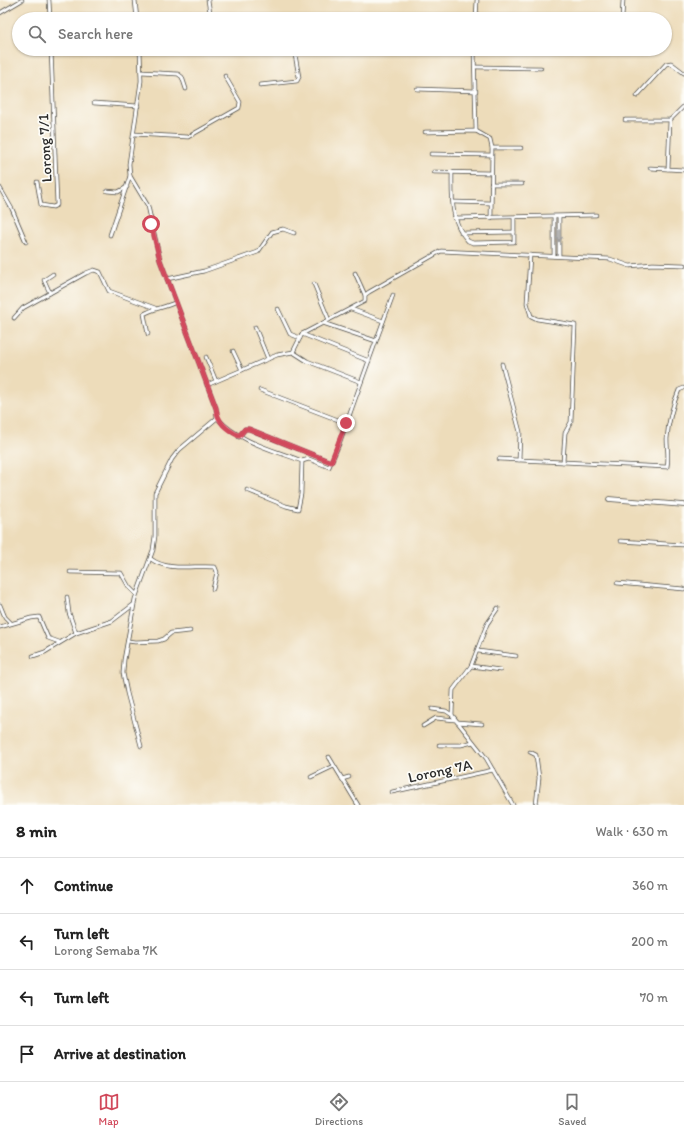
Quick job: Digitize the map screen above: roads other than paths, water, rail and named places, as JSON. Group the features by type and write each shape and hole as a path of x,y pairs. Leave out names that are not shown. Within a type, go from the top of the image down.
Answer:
{"street":[{"path":"0,13 22,0"},
{"path":"49,0 50,12"},
{"path":"136,0 137,12"},
{"path":"208,0 210,12"},
{"path":"476,12 477,0"},
{"path":"622,12 623,0"},
{"name":"Lorong 7/1","path":"37,182 41,205 53,207 57,205 51,56"},
{"path":"110,235 130,176 129,164 138,106 141,72 140,56"},
{"path":"260,85 297,81 299,77 295,56"},
{"path":"475,56 476,130"},
{"path":"637,96 666,64 671,63 684,73"},
{"path":"476,67 541,68"},
{"path":"141,72 178,74 182,77 186,89"},
{"path":"134,134 188,137 239,108 240,102 225,76"},
{"path":"417,89 476,90"},
{"path":"94,103 138,106"},
{"path":"668,169 670,120 684,106"},
{"path":"625,120 670,120"},
{"path":"425,132 476,130 490,139 492,148 491,218"},
{"path":"492,148 521,148"},
{"path":"431,154 492,155"},
{"path":"650,168 684,170"},
{"path":"434,172 491,173"},
{"path":"452,172 452,202 454,218 461,233 468,242 513,242 514,218"},
{"path":"130,176 148,206 160,259 216,408 217,418 239,436 302,461 309,459 329,467 394,295"},
{"path":"491,184 522,184"},
{"path":"107,191 118,192 127,187"},
{"path":"0,188 12,209 26,242"},
{"path":"452,202 491,203"},
{"path":"454,218 514,218 596,215"},
{"path":"554,217 554,256"},
{"path":"559,217 559,256"},
{"path":"167,279 204,271 258,252 272,232 283,229 294,233"},
{"path":"461,233 514,232"},
{"path":"365,295 436,252 610,259 630,266 652,264 684,265"},
{"path":"530,255 527,303 531,316 537,319 575,325 571,422 565,433 563,462"},
{"path":"14,318 24,308 50,292 86,272 94,270 100,272 109,291 155,308 167,307 176,302"},
{"path":"293,352 302,334 365,302 365,295 355,273"},
{"path":"50,292 44,280 53,274"},
{"path":"314,284 329,320"},
{"path":"148,334 143,316 155,308"},
{"path":"278,309 290,334 300,338"},
{"path":"351,309 384,321"},
{"path":"323,323 376,341"},
{"path":"255,327 268,359"},
{"path":"302,334 368,361"},
{"path":"233,350 242,370"},
{"path":"207,385 277,355 293,352 307,361 361,382"},
{"path":"206,357 216,381"},
{"path":"502,364 520,432 519,460"},
{"path":"499,459 668,467 669,458 667,440 673,408 679,390 684,388"},
{"path":"260,390 346,423"},
{"path":"142,746 131,712 123,673 133,605 136,594 151,559 155,536 155,493 163,475 179,450 217,418"},
{"path":"239,436 245,429 249,429 331,462"},
{"path":"247,490 286,506 298,509 301,494 302,461"},
{"path":"609,499 684,505"},
{"path":"620,541 684,545"},
{"path":"151,559 159,564 215,567 217,572 214,589"},
{"path":"70,572 121,573 129,587 136,594"},
{"path":"617,583 684,589"},
{"path":"67,597 69,613 76,633"},
{"path":"0,605 4,617 11,623"},
{"path":"33,656 45,652 59,642 76,633 112,621 133,605"},
{"path":"452,715 453,690 471,666 478,651 487,624 498,608"},
{"path":"0,627 39,617 48,638 59,642"},
{"path":"128,641 158,641 164,640 172,633 190,631"},
{"path":"478,651 516,656"},
{"path":"471,666 500,670"},
{"path":"432,709 446,710 452,715 493,770 512,805 516,805"},
{"path":"423,726 436,718 482,724"},
{"path":"439,745 461,746 473,742"},
{"path":"530,752 536,755 539,772 536,805"},
{"path":"329,757 358,805"},
{"path":"310,777 334,766"},
{"name":"Lorong 7A","path":"392,792 493,770"},
{"path":"342,779 349,777"}]}
